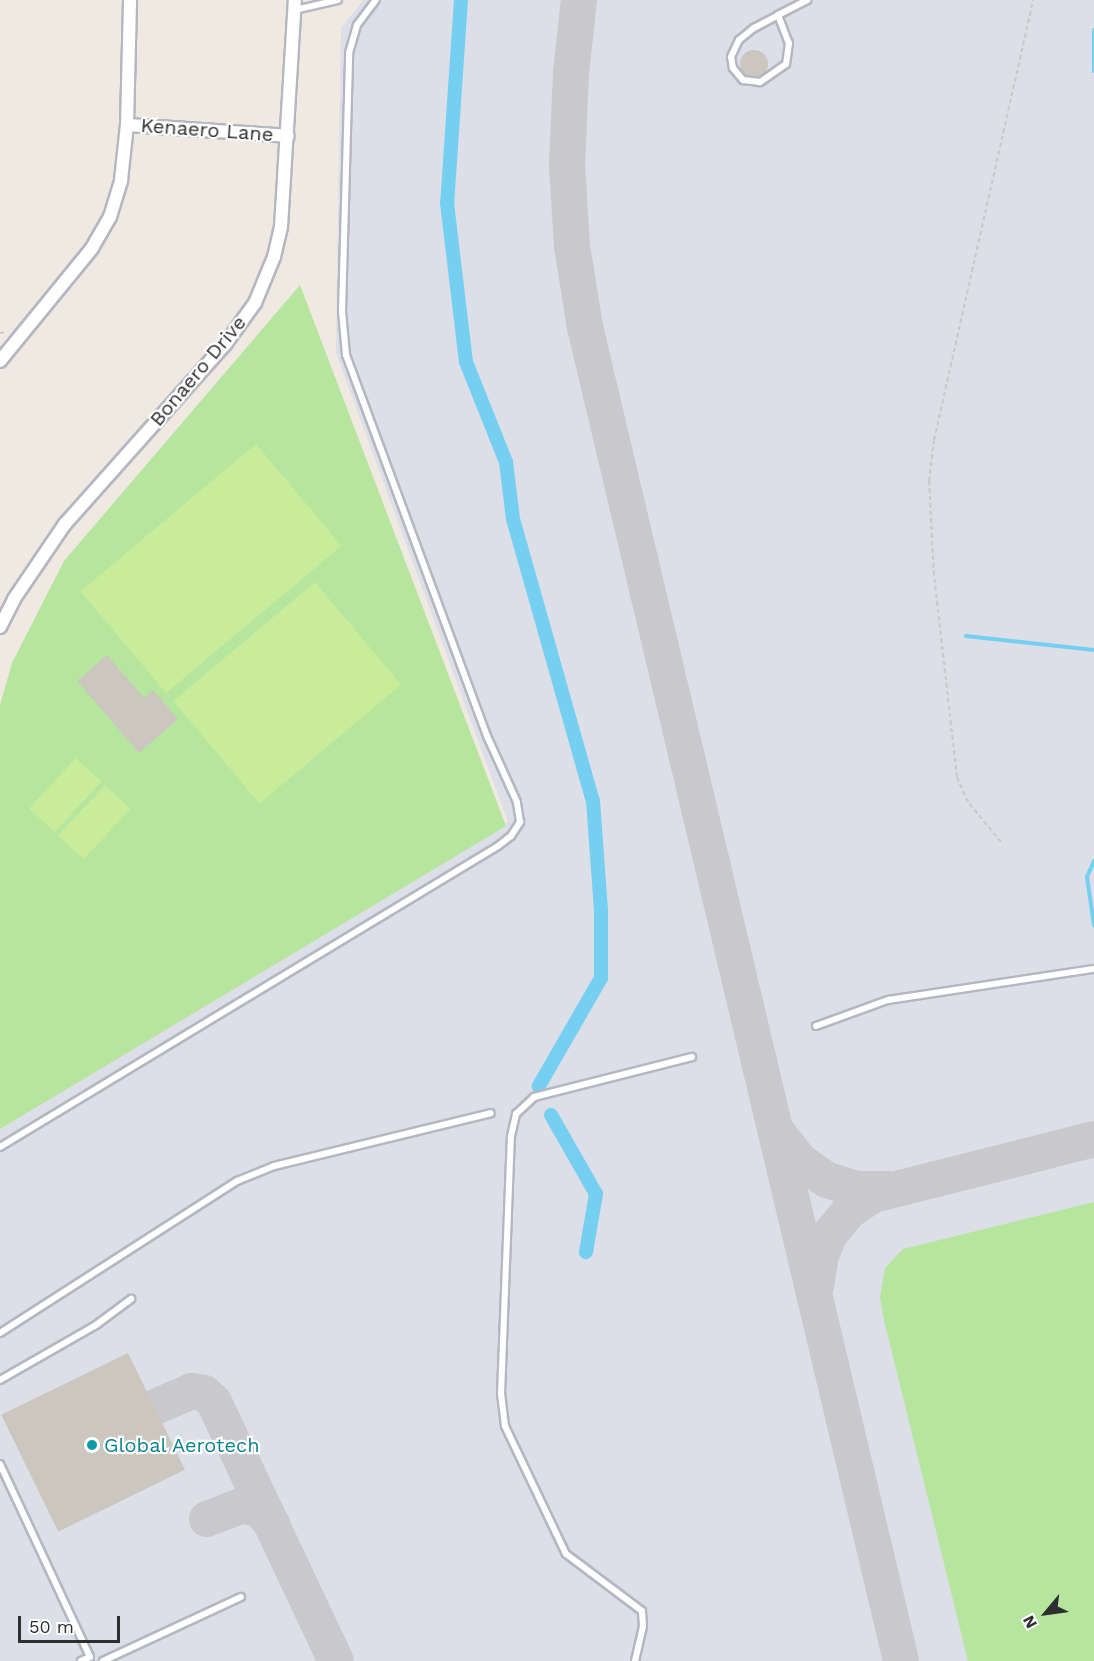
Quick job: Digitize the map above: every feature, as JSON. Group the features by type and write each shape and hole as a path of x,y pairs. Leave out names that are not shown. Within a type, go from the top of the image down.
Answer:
{"street":[{"path":"0,361 103,232 121,180 127,125 130,0"},
{"name":"Bonaero Drive","path":"0,627 14,599 65,524 226,343 255,303 280,236 295,5"},
{"name":"Kenaero Lane","path":"127,125 288,136"}],"lane":[{"path":"295,5 338,0"},
{"path":"0,1146 498,846 512,836 520,822 517,802 487,736 346,355 342,311 349,53 357,25 376,0"},
{"path":"778,15 789,43 786,64 760,82 743,80 733,68 734,48 745,34 778,15 807,0"},
{"path":"816,1026 888,1000 1094,969"},
{"path":"634,1661 643,1626 642,1611 566,1554 505,1426 501,1394 511,1136 516,1114 534,1096 692,1057"},
{"path":"0,1333 237,1181 274,1166 491,1113"},
{"path":"0,1380 96,1325 131,1299"},
{"path":"0,1464 90,1659 81,1661"},
{"path":"103,1661 242,1597"}],"path":[{"path":"1001,842 968,802 957,777 934,574 929,481 934,440 1033,0"}],"shaded area":[{"path":"363,0 1094,0 1094,1661 0,1661 0,1129 508,822 336,353 341,28"}],"green space":[{"path":"300,285 506,826 0,1129 0,705 12,663 64,561"},
{"path":"256,444 341,546 166,693 81,591"},
{"path":"315,582 401,685 259,804 173,701"},
{"path":"76,758 102,782 55,832 29,808"},
{"path":"105,785 131,809 84,859 58,835"},
{"path":"1094,1202 1094,1661 968,1661 883,1316 880,1297 885,1268 903,1249"}],"building":[{"path":"754,50 764,54 768,64 764,74 754,78 744,74 740,64 744,54"},
{"path":"107,655 144,698 153,690 178,719 139,753 77,681"},
{"name":"Global Aerotech","path":"128,1353 185,1470 58,1532 1,1415"}],"waterway":[{"path":"461,0 447,203 466,362 506,462 513,519 593,801 601,911 601,978 539,1086"},
{"path":"1094,30 1094,71"},
{"path":"966,636 1094,650"},
{"path":"1094,861 1087,877 1094,925"},
{"path":"551,1115 596,1194 586,1252"}],"taxiway":[{"path":"579,0 571,73 567,166 572,246 585,327 901,1661"},
{"path":"779,1134 800,1161 827,1180 856,1189 887,1189"},
{"path":"816,1286 821,1255 830,1234 849,1211 873,1195 1094,1139"},
{"path":"155,1407 192,1391 204,1393 214,1402 336,1661"},
{"path":"207,1519 244,1505 260,1510 272,1524"}],"place":[{"name":"Global Aerotech","path":"92,1445"}]}
